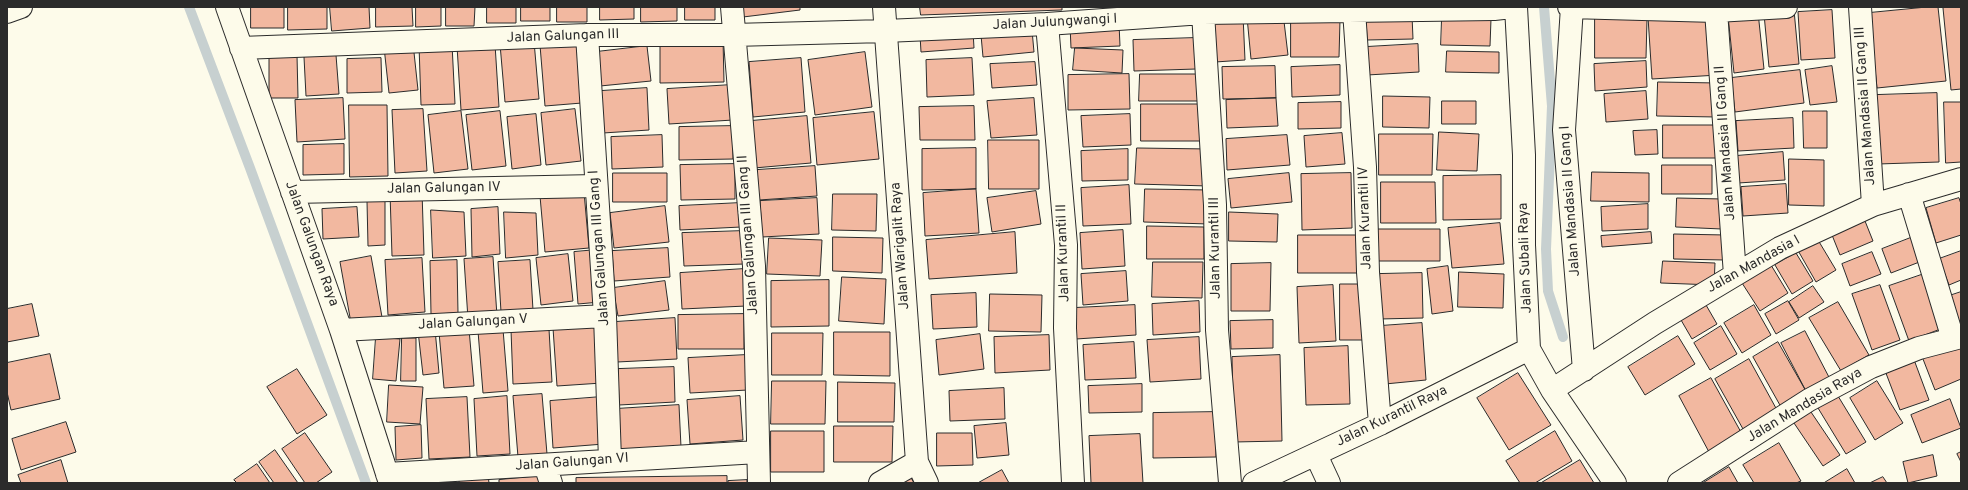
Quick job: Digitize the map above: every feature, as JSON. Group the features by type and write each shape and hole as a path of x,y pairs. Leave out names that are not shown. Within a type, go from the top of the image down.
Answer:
{"street":[{"path":"7,12 21,7"},
{"name":"Jalan Galungan Raya","path":"228,7 241,48 341,330 388,479"},
{"name":"Jalan Galungan III Gang II","path":"732,7 733,35 754,266 759,483"},
{"name":"Jalan Warigalit Raya","path":"884,7 917,462 927,483"},
{"name":"Jalan Julungwangi I","path":"885,31 1047,24 1105,14 1354,11 1512,7"},
{"name":"Jalan Subali Raya","path":"1516,7 1524,155 1524,245 1529,349 1557,387 1615,483"},
{"path":"1569,7 1716,11 1786,7"},
{"name":"Jalan Mandasia II Gang I","path":"1572,7 1564,130 1583,371"},
{"name":"Jalan Mandasia II Gang III","path":"1860,7 1873,205"},
{"name":"Jalan Kurantil IV","path":"1354,11 1365,167 1368,272 1380,424"},
{"name":"Jalan Mandasia II Gang II","path":"1716,11 1736,275"},
{"name":"Jalan Kurantil III","path":"1203,13 1215,205 1217,330 1230,483"},
{"name":"Jalan Kurantil II","path":"1047,24 1066,245 1065,328 1073,483"},
{"name":"Jalan Galungan III","path":"241,48 587,35 733,35 885,31"},
{"name":"Jalan Galungan III Gang I","path":"587,35 605,316 610,460"},
{"name":"Jalan Mandasia I","path":"1557,387 1655,323 1780,248 1873,205 1961,179"},
{"name":"Jalan Galungan IV","path":"292,192 596,186"},
{"path":"1909,194 1957,338"},
{"name":"Jalan Galungan V","path":"341,330 605,316"},
{"name":"Jalan Mandasia Raya","path":"1679,483 1809,400 1871,367 1920,348 1957,338"},
{"name":"Jalan Kurantil Raya","path":"1254,483 1380,424 1529,349"},
{"name":"Jalan Galungan VI","path":"388,479 548,474 610,460 758,452"},
{"path":"1316,455 1329,483"},
{"path":"880,483 917,462"}],"building":[{"path":"251,7 284,7 284,28 251,28"},
{"path":"288,7 327,7 327,29 288,30"},
{"path":"330,7 369,7 370,28 332,31"},
{"path":"376,7 412,7 413,26 376,27"},
{"path":"416,7 441,7 441,26 416,27"},
{"path":"446,7 475,7 474,26 446,26"},
{"path":"487,7 516,7 516,23 487,23"},
{"path":"521,7 550,7 550,21 521,21"},
{"path":"557,7 587,7 587,22 557,22"},
{"path":"600,7 634,7 634,19 600,20"},
{"path":"641,7 677,7 677,21 641,22"},
{"path":"685,7 715,7 715,20 685,20"},
{"path":"742,7 800,7 800,10 743,17"},
{"path":"920,7 1062,7 1062,10 921,15"},
{"path":"1938,7 1946,81 1877,88 1869,13"},
{"path":"1961,7 1961,89 1951,90 1943,8"},
{"path":"1794,10 1799,64 1769,67 1764,14"},
{"path":"1832,10 1835,58 1801,60 1798,12"},
{"path":"1714,12 1718,75 1652,79 1648,17"},
{"path":"1758,12 1764,69 1734,73 1728,16"},
{"path":"1283,13 1288,55 1251,59 1247,17"},
{"path":"1243,15 1245,60 1215,62 1213,16"},
{"path":"1412,15 1413,39 1367,40 1366,16"},
{"path":"1442,18 1491,19 1490,46 1441,45"},
{"path":"1595,18 1647,19 1646,58 1595,58"},
{"path":"1291,20 1340,20 1339,57 1291,57"},
{"path":"1119,23 1120,46 1071,48 1070,25"},
{"path":"1032,30 1034,52 983,57 981,35"},
{"path":"973,31 974,48 921,52 920,35"},
{"path":"1194,38 1196,69 1134,71 1133,40"},
{"path":"723,39 724,82 660,83 660,40"},
{"path":"534,41 539,99 505,102 500,44"},
{"path":"577,41 582,103 545,106 540,45"},
{"path":"413,43 418,90 389,93 384,47"},
{"path":"452,44 455,104 421,105 419,45"},
{"path":"495,44 499,107 461,110 457,46"},
{"path":"1418,44 1419,72 1367,75 1366,47"},
{"path":"647,46 651,81 600,86 596,52"},
{"path":"1075,48 1123,50 1122,73 1073,70"},
{"path":"1447,51 1499,52 1499,73 1446,72"},
{"path":"865,52 872,107 815,115 808,60"},
{"path":"297,55 298,98 269,98 269,56"},
{"path":"336,55 339,94 306,96 304,57"},
{"path":"381,58 382,92 347,93 347,59"},
{"path":"801,58 805,112 753,117 749,62"},
{"path":"972,58 974,95 927,97 926,60"},
{"path":"1646,61 1647,87 1595,91 1594,64"},
{"path":"1035,62 1037,85 992,88 990,64"},
{"path":"1340,65 1340,95 1292,97 1291,67"},
{"path":"1275,66 1276,98 1223,99 1222,67"},
{"path":"1832,66 1837,102 1810,105 1805,70"},
{"path":"1800,70 1804,103 1735,112 1731,78"},
{"path":"1129,74 1130,109 1068,110 1068,75"},
{"path":"1140,74 1201,74 1201,101 1139,101"},
{"path":"1658,82 1718,83 1717,117 1657,116"},
{"path":"731,85 733,120 669,124 667,89"},
{"path":"647,88 649,130 603,133 601,91"},
{"path":"1646,91 1648,119 1606,122 1604,94"},
{"path":"1937,93 1939,162 1878,164 1876,95"},
{"path":"1383,96 1430,97 1429,128 1383,127"},
{"path":"343,98 345,139 297,142 295,100"},
{"path":"1034,98 1037,135 991,138 987,101"},
{"path":"1276,98 1278,126 1227,128 1226,100"},
{"path":"1442,101 1476,101 1476,124 1442,124"},
{"path":"1341,102 1341,128 1298,129 1298,103"},
{"path":"1944,102 1961,102 1961,162 1946,163"},
{"path":"1141,104 1203,104 1203,141 1141,141"},
{"path":"349,105 387,105 388,176 350,177"},
{"path":"974,106 975,140 920,140 919,107"},
{"path":"423,109 427,171 395,173 392,110"},
{"path":"575,109 581,161 546,165 541,113"},
{"path":"461,111 468,169 434,173 428,115"},
{"path":"500,111 506,166 472,170 466,115"},
{"path":"1803,111 1827,111 1827,148 1804,148"},
{"path":"874,112 879,159 817,165 813,118"},
{"path":"536,114 541,165 512,169 507,117"},
{"path":"1130,114 1131,145 1083,147 1081,116"},
{"path":"807,116 811,163 754,168 751,121"},
{"path":"1793,118 1794,148 1738,151 1736,121"},
{"path":"1663,125 1718,125 1718,158 1663,158"},
{"path":"733,126 733,159 679,160 679,127"},
{"path":"1657,130 1658,154 1635,155 1633,131"},
{"path":"1439,132 1479,134 1477,171 1437,170"},
{"path":"1342,133 1345,164 1306,167 1304,136"},
{"path":"1379,134 1433,134 1432,175 1379,175"},
{"path":"662,135 663,167 612,169 611,137"},
{"path":"1287,135 1290,165 1227,170 1226,139"},
{"path":"988,140 1039,140 1039,189 989,189"},
{"path":"344,144 344,174 303,175 303,145"},
{"path":"976,148 976,189 922,190 922,149"},
{"path":"1137,148 1210,149 1209,186 1135,184"},
{"path":"1128,149 1128,180 1082,181 1081,151"},
{"path":"1783,152 1785,180 1738,183 1736,156"},
{"path":"1789,159 1824,160 1824,206 1789,205"},
{"path":"735,164 735,199 681,200 680,165"},
{"path":"1662,165 1712,165 1712,194 1662,194"},
{"path":"815,166 817,196 759,200 757,170"},
{"path":"1592,172 1649,173 1649,202 1591,201"},
{"path":"613,173 667,173 667,202 613,202"},
{"path":"1289,173 1292,202 1231,208 1228,179"},
{"path":"1351,173 1352,228 1302,230 1301,174"},
{"path":"1501,175 1501,219 1443,220 1443,176"},
{"path":"1381,182 1435,182 1436,223 1381,223"},
{"path":"1786,184 1788,213 1743,216 1741,187"},
{"path":"1129,185 1131,224 1083,226 1081,188"},
{"path":"976,189 979,233 925,236 923,193"},
{"path":"1145,189 1210,190 1209,224 1144,222"},
{"path":"422,191 424,255 392,256 390,193"},
{"path":"1036,191 1041,224 992,232 987,198"},
{"path":"584,192 589,248 545,252 540,196"},
{"path":"833,194 877,194 876,231 832,230"},
{"path":"817,198 819,234 762,237 760,201"},
{"path":"1677,198 1723,199 1722,229 1676,227"},
{"path":"1959,198 1961,204 1961,235 1936,243 1926,208"},
{"path":"385,200 385,245 368,246 367,201"},
{"path":"740,203 741,227 680,230 679,206"},
{"path":"1648,204 1648,229 1602,231 1601,207"},
{"path":"665,206 669,242 614,248 610,213"},
{"path":"357,207 359,237 323,239 322,209"},
{"path":"498,207 500,254 472,257 471,209"},
{"path":"431,210 464,212 466,256 433,258"},
{"path":"504,212 536,213 538,255 506,258"},
{"path":"1229,212 1278,214 1277,242 1229,241"},
{"path":"1865,221 1873,241 1840,255 1832,235"},
{"path":"1500,223 1504,264 1452,268 1448,228"},
{"path":"1147,226 1204,227 1204,259 1147,259"},
{"path":"1376,229 1440,229 1440,261 1375,261"},
{"path":"1123,230 1125,266 1082,269 1080,233"},
{"path":"743,231 744,264 684,266 682,233"},
{"path":"1015,232 1017,273 929,279 926,240"},
{"path":"1651,232 1652,243 1602,247 1601,236"},
{"path":"1674,234 1726,235 1725,260 1674,259"},
{"path":"1298,235 1360,235 1359,273 1298,273"},
{"path":"1815,235 1836,270 1816,282 1796,247"},
{"path":"833,237 883,238 882,273 833,271"},
{"path":"1913,237 1922,261 1891,273 1882,249"},
{"path":"769,238 822,240 820,276 767,274"},
{"path":"668,248 670,277 614,281 612,251"},
{"path":"596,250 600,302 578,304 574,252"},
{"path":"1961,251 1961,280 1949,285 1939,259"},
{"path":"1872,252 1881,274 1850,286 1842,264"},
{"path":"1796,253 1813,281 1792,294 1775,265"},
{"path":"568,254 573,301 541,305 536,258"},
{"path":"371,256 382,317 351,323 340,262"},
{"path":"493,257 497,316 468,319 464,259"},
{"path":"422,258 425,312 388,315 385,260"},
{"path":"457,260 458,313 431,314 430,261"},
{"path":"530,260 533,310 501,312 498,262"},
{"path":"1663,261 1715,263 1714,285 1661,283"},
{"path":"1153,262 1203,262 1202,298 1152,297"},
{"path":"1271,263 1270,311 1231,311 1231,264"},
{"path":"1771,265 1788,293 1760,311 1742,283"},
{"path":"1448,266 1453,311 1432,314 1427,269"},
{"path":"744,269 746,306 682,309 680,273"},
{"path":"1126,271 1128,301 1083,305 1081,274"},
{"path":"1459,272 1504,274 1503,308 1458,307"},
{"path":"1422,273 1423,318 1379,319 1378,274"},
{"path":"1924,274 1943,328 1909,341 1889,286"},
{"path":"842,277 886,279 884,324 839,321"},
{"path":"829,280 829,326 771,327 771,281"},
{"path":"665,281 669,310 618,316 613,288"},
{"path":"1340,284 1367,284 1367,340 1340,340"},
{"path":"1333,285 1336,341 1299,343 1297,287"},
{"path":"1880,285 1900,340 1872,350 1852,294"},
{"path":"1813,286 1824,302 1799,318 1789,302"},
{"path":"1961,292 1961,327 1958,328 1949,296"},
{"path":"976,293 977,327 933,329 931,295"},
{"path":"990,294 1042,295 1041,332 989,331"},
{"path":"1199,301 1200,332 1153,335 1152,304"},
{"path":"1788,301 1799,320 1776,334 1765,314"},
{"path":"1838,302 1869,355 1841,371 1809,318"},
{"path":"32,304 39,336 7,342 7,309"},
{"path":"1135,305 1136,335 1076,339 1074,308"},
{"path":"1706,305 1717,324 1692,339 1681,320"},
{"path":"1754,305 1771,335 1742,353 1724,323"},
{"path":"744,314 744,349 678,349 678,315"},
{"path":"675,318 677,359 617,362 615,322"},
{"path":"1273,320 1273,348 1231,349 1230,321"},
{"path":"1422,323 1426,380 1385,384 1380,326"},
{"path":"599,325 602,383 557,386 553,328"},
{"path":"1721,326 1737,354 1710,370 1694,343"},
{"path":"435,329 439,373 423,375 418,331"},
{"path":"469,329 474,386 444,388 439,332"},
{"path":"503,329 508,391 483,393 478,331"},
{"path":"549,329 552,382 513,384 511,330"},
{"path":"1805,331 1831,381 1807,393 1781,343"},
{"path":"834,332 890,332 890,376 834,375"},
{"path":"772,333 823,333 822,375 772,375"},
{"path":"980,334 984,369 939,375 936,340"},
{"path":"1049,335 1050,370 995,373 994,337"},
{"path":"1678,336 1695,364 1645,395 1628,367"},
{"path":"376,337 400,339 396,381 373,379"},
{"path":"1199,337 1201,379 1150,382 1147,340"},
{"path":"402,338 416,338 416,381 401,381"},
{"path":"1134,342 1136,378 1085,380 1083,345"},
{"path":"1778,342 1807,393 1781,407 1753,357"},
{"path":"1961,343 1961,379 1935,390 1923,359"},
{"path":"1348,346 1350,404 1306,405 1304,348"},
{"path":"50,354 60,399 11,410 7,392 7,363"},
{"path":"746,355 748,390 690,393 688,358"},
{"path":"1280,355 1282,441 1234,442 1232,357"},
{"path":"1913,357 1929,400 1900,410 1884,368"},
{"path":"1749,359 1777,410 1743,429 1715,379"},
{"path":"674,367 675,402 619,405 618,369"},
{"path":"297,369 327,415 297,434 267,387"},
{"path":"1518,373 1551,425 1509,450 1477,398"},
{"path":"1711,378 1742,434 1709,452 1679,396"},
{"path":"772,381 826,381 825,424 771,424"},
{"path":"1877,381 1903,423 1875,440 1850,398"},
{"path":"838,382 895,383 894,422 838,422"},
{"path":"1142,384 1142,412 1089,413 1088,386"},
{"path":"389,385 423,387 420,424 387,422"},
{"path":"1004,388 1005,419 950,421 949,391"},
{"path":"542,394 547,454 518,457 513,396"},
{"path":"507,396 510,454 477,456 474,399"},
{"path":"740,396 743,440 690,444 687,400"},
{"path":"1838,396 1866,442 1846,454 1818,408"},
{"path":"467,397 470,457 429,459 426,399"},
{"path":"601,397 604,444 553,448 550,401"},
{"path":"1950,399 1961,428 1922,443 1911,415"},
{"path":"679,405 681,447 617,450 615,409"},
{"path":"1216,412 1216,457 1153,458 1153,413"},
{"path":"1811,412 1840,455 1823,466 1794,423"},
{"path":"66,422 76,452 21,470 12,439"},
{"path":"1006,423 1009,455 977,458 974,426"},
{"path":"421,425 422,458 396,460 395,427"},
{"path":"834,426 893,426 892,462 834,462"},
{"path":"771,431 824,431 824,472 771,472"},
{"path":"1555,431 1572,461 1535,483 1520,483 1506,461"},
{"path":"305,433 332,472 316,483 305,483 282,449"},
{"path":"937,433 972,433 973,465 937,466"},
{"path":"1140,434 1143,483 1091,483 1089,436"},
{"path":"1779,443 1801,481 1796,483 1754,483 1743,465"},
{"path":"275,450 298,483 274,483 259,462"},
{"path":"1961,452 1961,462 1957,454"},
{"path":"1933,455 1937,476 1908,483 1903,462"},
{"path":"61,460 68,483 21,483 18,475"},
{"path":"1580,460 1594,483 1541,483"},
{"path":"257,464 270,483 237,483 234,480"},
{"path":"1729,467 1738,483 1703,483"},
{"path":"1847,469 1855,483 1824,483"},
{"path":"1002,470 1009,483 978,483"},
{"path":"908,472 914,483 888,483"},
{"path":"488,475 489,483 459,483 459,479"},
{"path":"539,476 540,483 499,483 499,480"},
{"path":"727,476 727,483 576,483 576,478"},
{"path":"1883,477 1887,483 1870,483"},
{"path":"455,478 456,483 418,483"},
{"path":"747,480 747,483 728,483 728,481"}],"waterway":[{"path":"189,7 366,483"},
{"path":"1544,7 1552,106 1546,249 1548,291 1563,337"}]}
